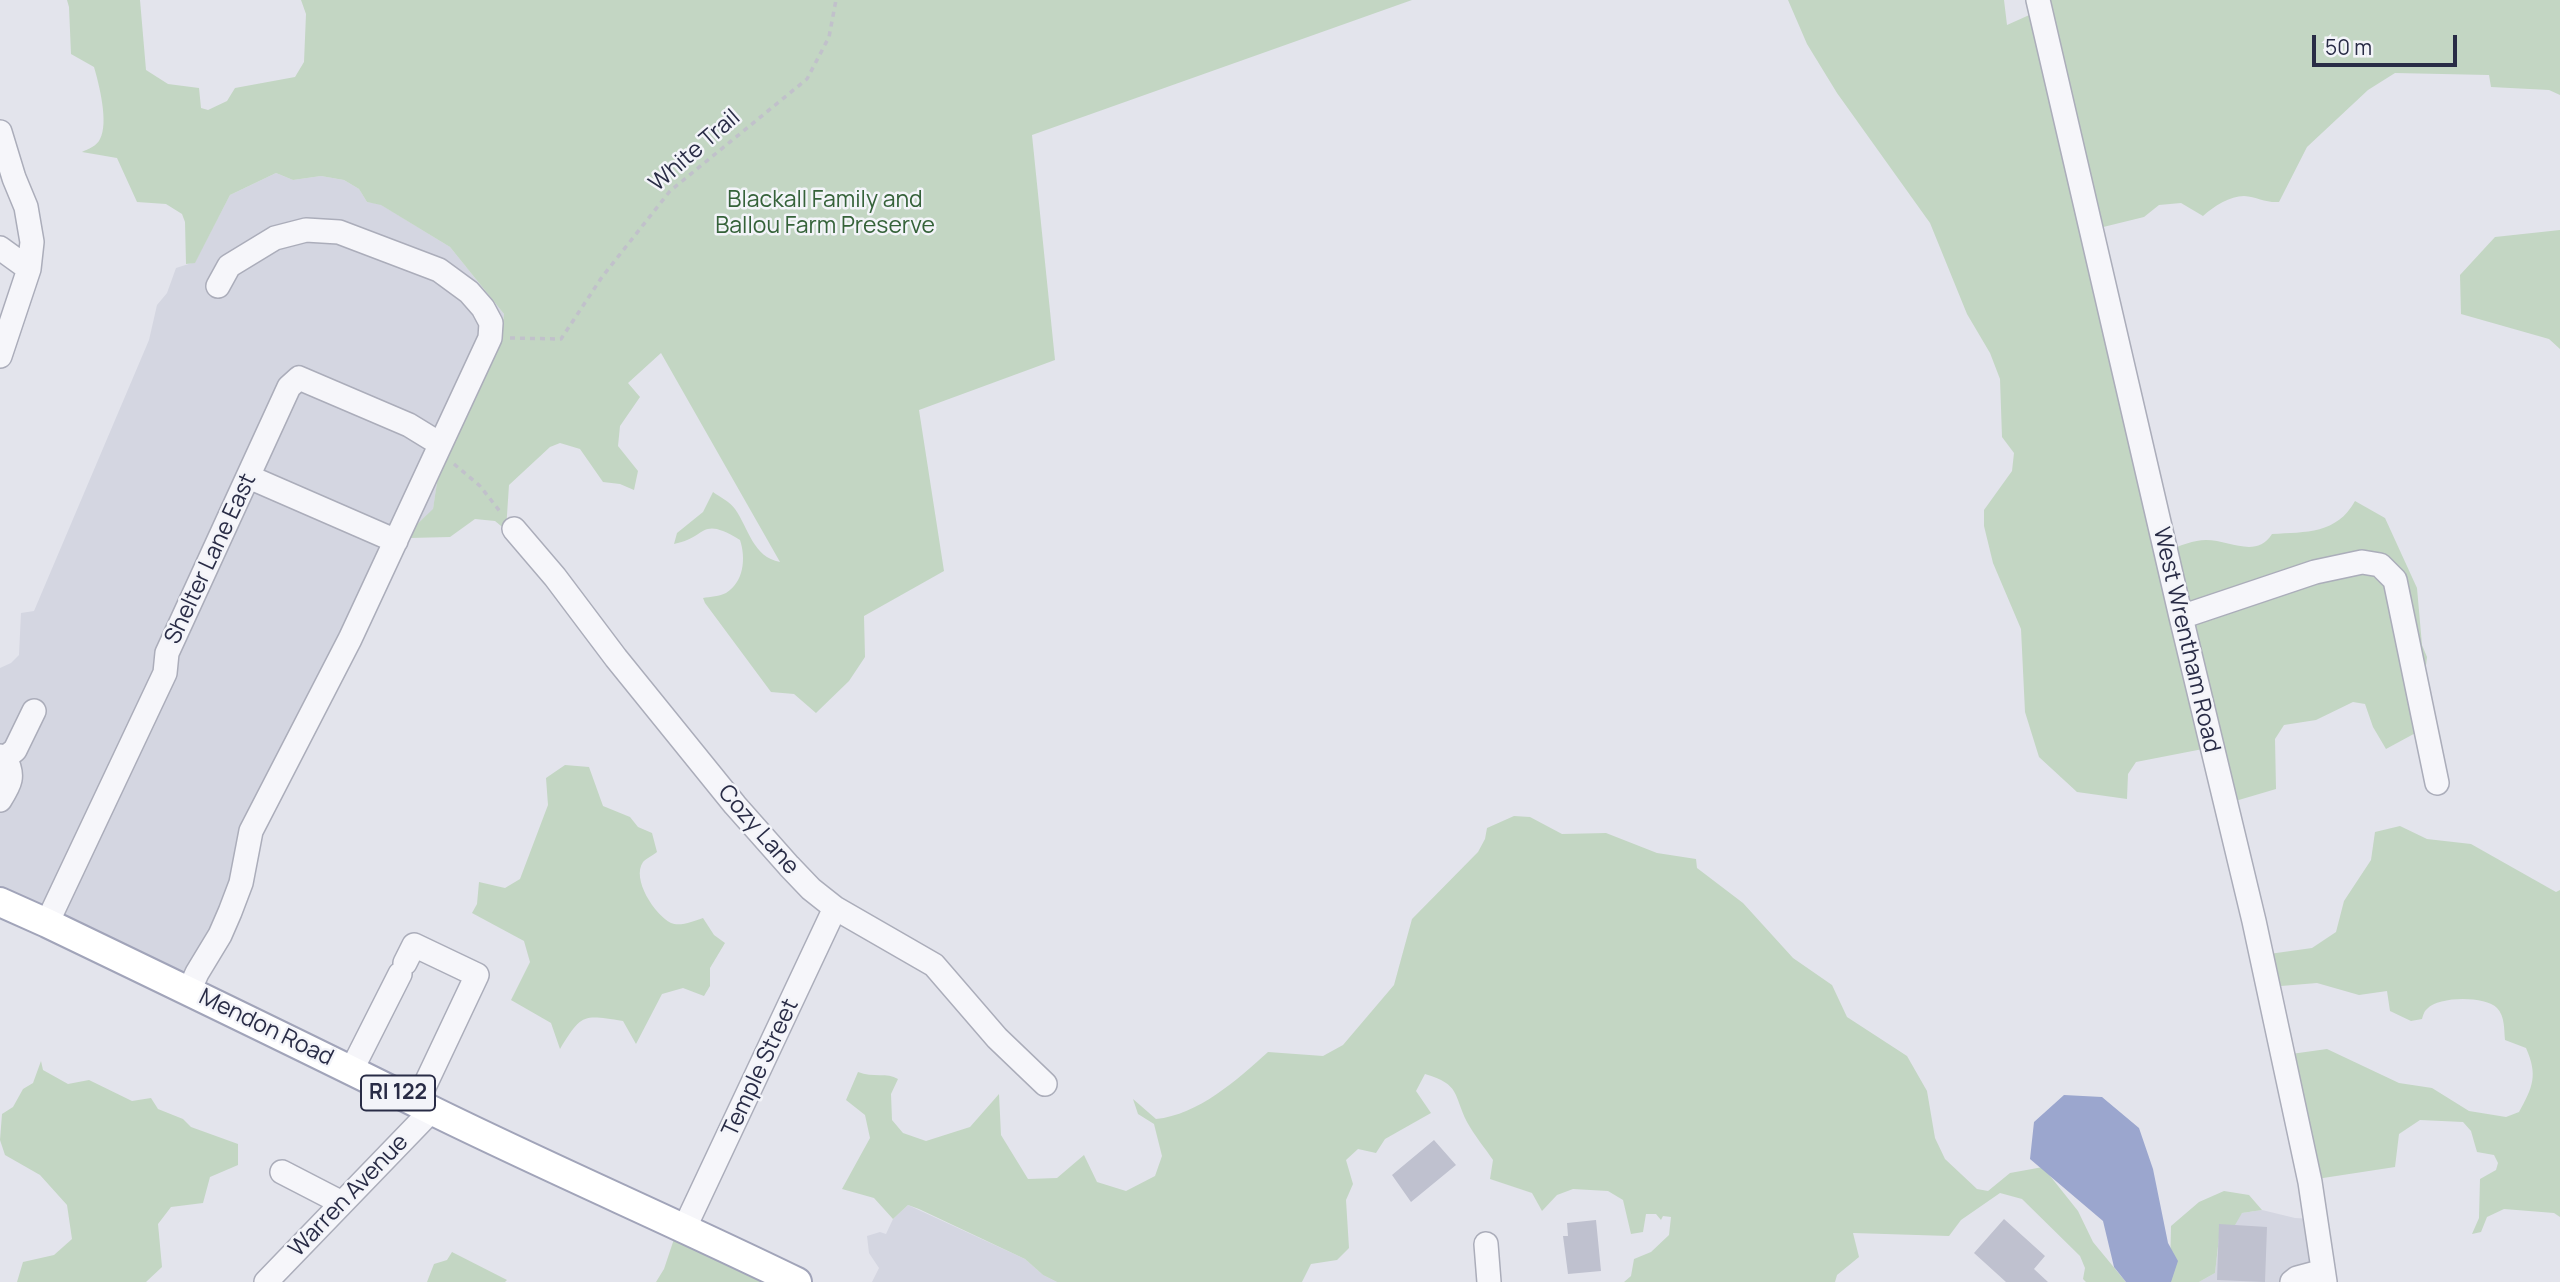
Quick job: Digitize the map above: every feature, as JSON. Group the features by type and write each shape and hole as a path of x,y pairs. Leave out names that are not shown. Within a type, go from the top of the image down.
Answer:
{"main road":[{"name":"Mendon Road","path":"0,902 797,1282"}],"street":[{"name":"West Wrentham Road","path":"2038,0 2180,617 2254,921 2310,1182 2324,1277"},
{"path":"0,132 30,223 32,242 29,269 0,356"},
{"path":"189,991 225,924 240,883 251,831 351,639 490,338 491,323 483,308 469,292 439,270 339,232 306,230 275,238 249,251 229,266 218,286"},
{"path":"0,248 29,269"},
{"name":"Shelter Lane East","path":"47,923 165,673 167,653 289,387 299,378 409,425 438,449"},
{"path":"249,477 396,541"},
{"name":"Cozy Lane","path":"514,529 555,577 735,806 811,889 835,908 934,965 997,1038 1045,1084"},
{"path":"2180,617 2315,572 2362,562 2380,565 2395,580 2437,783"},
{"path":"0,800 10,784 12,774 2,757 15,750 34,711"},
{"name":"Temple Street","path":"685,1227 835,908"},
{"name":"Warren Avenue","path":"266,1282 342,1203 424,1106 477,975 414,945 352,1069"},
{"path":"282,1172 342,1203"},
{"path":"1486,1244 1489,1282"},
{"path":"2292,1282 2297,1278 2324,1277"}],"path":[{"name":"White Trail","path":"490,338 561,339 603,277 670,191 807,79 829,37 836,0"},
{"path":"438,449 480,486 514,529"}],"shaded area":[{"path":"276,173 293,180 321,176 344,180 359,189 367,202 380,204 450,247 504,314 502,329 438,476 433,510 411,530 324,690 192,995 0,907 0,668 19,655 21,613 34,611 149,340 157,305 167,293 176,268 195,262 230,195"},
{"path":"908,1205 1025,1259 1043,1275 1057,1282 872,1282 879,1268 869,1253 867,1236 880,1232 886,1234 893,1219"},
{"path":"2262,1210 2295,1218 2314,1219 2325,1282 2199,1282 2215,1273 2220,1229 2242,1213"}],"green space":[{"name":"Blackall Family and Ballou Farm Preserve","path":"67,0 140,0 146,70 168,84 199,88 201,108 208,110 227,101 235,88 295,77 304,62 306,14 301,0 1412,0 1032,135 1055,360 919,410 944,571 864,616 865,657 849,681 816,713 794,694 771,692 705,603 703,598 726,593 737,583 743,562 740,540 717,529 710,529 674,544 677,533 703,512 713,492 735,509 758,548 771,559 780,562 661,353 628,383 640,397 620,426 618,446 638,471 634,490 620,484 603,482 580,449 560,443 550,447 509,485 506,530 495,521 475,519 450,537 409,538 411,530 433,509 438,476 502,329 504,314 450,247 381,205 367,202 359,189 344,180 321,176 293,180 276,173 230,195 195,263 186,264 185,222 182,214 166,204 137,202 117,158 82,152 100,139 104,123 94,67 71,54"},
{"path":"1788,0 2004,0 2007,25 2036,12 2037,0 2560,0 2560,95 2549,90 2491,87 2489,75 2395,73 2368,90 2307,147 2279,202 2239,196 2222,202 2203,216 2181,203 2159,205 2144,217 2091,230 2168,550 2206,540 2250,547 2266,541 2272,534 2320,529 2339,520 2355,501 2385,518 2417,588 2422,645 2427,657 2420,716 2421,730 2386,749 2373,727 2365,704 2353,702 2316,720 2284,725 2275,739 2276,789 2232,802 2208,748 2136,762 2128,774 2127,799 2077,792 2039,757 2025,712 2021,629 1993,563 1984,526 1984,510 2012,471 2014,453 2002,437 2000,379 1990,353 1967,314 1930,223 1837,93 1807,44"},
{"path":"2560,230 2560,349 2549,339 2461,314 2460,275 2495,237"},
{"path":"565,765 589,767 603,806 630,817 638,827 652,833 657,852 643,862 640,878 646,896 658,912 675,924 703,918 714,935 725,943 710,968 710,986 704,996 683,988 662,994 636,1044 623,1021 591,1018 579,1023 560,1049 551,1023 511,1000 530,962 524,941 472,913 477,904 479,882 505,888 520,879 548,805 546,778"},
{"path":"1514,816 1530,817 1562,834 1606,833 1657,853 1696,859 1697,868 1743,903 1793,958 1832,985 1847,1017 1907,1056 1927,1091 1935,1138 1945,1159 1977,1189 1988,1191 2010,1173 2043,1167 2078,1211 2093,1242 2126,1282 2086,1282 2083,1279 2085,1268 2080,1256 2022,1199 2000,1193 1961,1220 1949,1236 1853,1233 1859,1257 1837,1275 1835,1282 1624,1282 1631,1276 1634,1259 1651,1252 1669,1235 1671,1217 1663,1216 1661,1220 1656,1214 1646,1214 1643,1232 1631,1234 1623,1200 1608,1191 1573,1189 1557,1195 1542,1211 1532,1193 1490,1179 1493,1160 1467,1122 1454,1092 1445,1082 1425,1074 1416,1091 1431,1113 1385,1139 1376,1153 1358,1149 1346,1160 1353,1184 1346,1200 1349,1248 1337,1260 1311,1264 1302,1282 1057,1282 1043,1275 1025,1259 919,1209 908,1205 893,1219 874,1198 842,1189 870,1138 865,1115 846,1100 858,1072 898,1079 891,1094 892,1120 903,1133 926,1141 970,1127 999,1094 1001,1135 1028,1179 1057,1178 1084,1155 1097,1182 1126,1191 1155,1176 1162,1156 1154,1124 1138,1114 1133,1099 1156,1119 1172,1116 1187,1111 1216,1094 1268,1052 1323,1056 1343,1045 1394,985 1412,919 1478,852 1487,828"},
{"path":"2400,826 2427,839 2471,844 2556,892 2560,890 2560,1217 2554,1213 2504,1209 2487,1217 2481,1232 2472,1234 2479,1218 2480,1179 2496,1170 2498,1163 2494,1155 2477,1152 2471,1131 2463,1122 2420,1120 2399,1134 2395,1167 2310,1180 2284,1055 2327,1049 2399,1083 2432,1088 2469,1111 2506,1117 2519,1112 2531,1088 2532,1066 2526,1048 2505,1040 2501,1015 2491,1004 2462,999 2441,1002 2426,1010 2422,1019 2411,1021 2390,1011 2387,991 2359,995 2317,983 2269,987 2262,955 2312,948 2336,932 2344,901 2371,860 2375,832"},
{"path":"41,1061 43,1070 68,1084 89,1080 132,1101 151,1098 158,1109 183,1119 191,1127 238,1144 238,1165 210,1177 203,1203 171,1207 158,1224 162,1267 146,1282 17,1282 23,1262 54,1255 72,1239 67,1205 40,1175 5,1155 0,1140 2,1114 13,1107 23,1089 33,1083"},
{"path":"2224,1191 2249,1195 2262,1210 2242,1213 2235,1225 2220,1229 2215,1273 2199,1282 2157,1282 2170,1273 2171,1226 2199,1202"},
{"path":"676,1233 787,1282 656,1282 664,1269"},
{"path":"452,1252 507,1280 427,1282 434,1264 447,1260"}],"water":[{"path":"2064,1095 2102,1097 2139,1128 2153,1169 2168,1243 2178,1261 2171,1282 2126,1282 2114,1267 2103,1221 2030,1159 2034,1122"}],"building":[{"path":"1434,1140 1456,1165 1411,1202 1392,1175"},
{"path":"2004,1219 2045,1256 2034,1269 2048,1282 2006,1282 1974,1253"},
{"path":"1596,1220 1601,1271 1568,1274 1563,1236 1568,1236 1567,1223"},
{"path":"2219,1224 2267,1227 2265,1282 2217,1280"}]}
